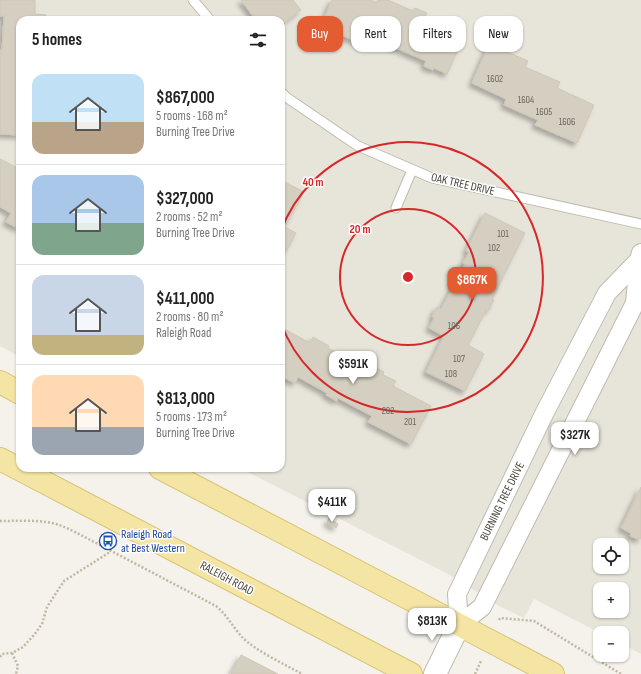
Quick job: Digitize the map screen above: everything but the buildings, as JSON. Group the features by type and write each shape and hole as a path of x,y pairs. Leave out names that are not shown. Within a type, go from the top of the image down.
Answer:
{"main road":[{"path":"0,382 16,391"},
{"name":"RALEIGH ROAD","path":"0,459 16,467"},
{"name":"RALEIGH ROAD","path":"25,472 411,674"},
{"path":"168,472 553,674"}],"street":[{"name":"BURNING TREE DRIVE","path":"459,625 457,594 545,412 607,293 640,256"},
{"name":"BURNING TREE DRIVE","path":"435,674 459,625 482,607 635,303 640,256"}],"lane":[{"path":"193,0 207,16"},
{"name":"OAK TREE DRIVE","path":"285,95 358,146 432,178 641,224"},
{"path":"396,208 412,170"}],"path":[{"path":"0,521 38,522 58,525 76,533 216,606 225,614 242,637 252,645 302,674"},
{"path":"0,657 2,654 12,653 23,647 34,635 42,624 47,607 64,581 110,552"},
{"path":"500,618 534,621 621,674"},
{"path":"12,653 18,666 16,674"}],"shaded area":[{"path":"0,0 641,0 641,654 629,648 629,626 593,626 593,629 534,599 524,618 501,607 448,574 248,472 285,472 285,16 16,16 16,355 0,346"}],"place":[{"name":"Raleigh Road at Best Western","path":"108,541"}]}
